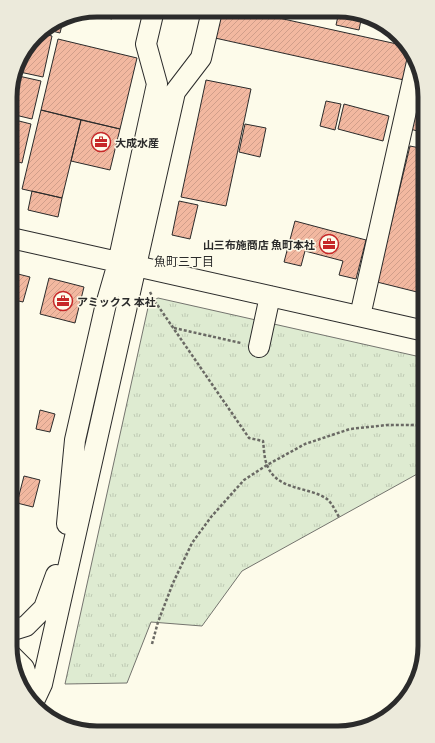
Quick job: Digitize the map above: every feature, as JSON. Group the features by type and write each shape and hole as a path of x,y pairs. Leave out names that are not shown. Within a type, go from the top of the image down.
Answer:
{"street":[{"path":"36,697 42,684 127,265 157,84 146,44 152,17"},
{"path":"17,629 26,626 44,608 54,580 69,518 75,440 104,308 127,265 175,92 201,58 211,17"},
{"path":"360,316 414,73"},
{"path":"17,240 418,329"},
{"path":"259,347 270,296"},
{"path":"19,663 24,668 31,690"}],"path":[{"path":"127,265 154,300 249,438 263,441 267,465 275,478 288,486 309,492 328,500 339,517"},
{"path":"173,328 259,347"},
{"path":"152,644 158,622 173,583 192,543 211,517 244,480 267,465 305,444 350,429 387,425 418,425"}],"green space":[{"path":"158,298 418,356 418,474 242,571 202,626 151,622 127,683 65,684 149,303"}],"building":[{"path":"102,17 112,17 112,19"},
{"path":"220,17 274,17 398,44 408,60 404,80 215,38"},
{"path":"338,17 361,21 359,30 336,25"},
{"path":"62,26 60,33 53,31"},
{"path":"47,35 52,36 43,77 21,72 34,48 40,40"},
{"path":"58,39 137,58 120,129 41,110"},
{"path":"20,76 41,81 32,119 17,115 17,97"},
{"path":"206,80 251,89 226,206 181,197"},
{"path":"418,93 418,131 410,129"},
{"path":"326,101 341,104 335,130 320,126"},
{"path":"344,104 389,116 383,141 338,129"},
{"path":"41,110 81,120 62,198 22,189"},
{"path":"17,120 31,124 22,163 17,162"},
{"path":"81,120 120,129 110,170 71,161"},
{"path":"245,124 266,128 260,157 239,152"},
{"path":"410,146 418,148 418,292 377,282"},
{"path":"32,191 62,198 58,217 28,210"},
{"path":"179,201 198,205 190,239 172,235"},
{"path":"295,221 366,240 356,279 339,275 343,261 305,251 301,266 284,262"},
{"path":"17,274 30,277 23,302 17,301"},
{"path":"49,278 84,287 75,323 40,314"},
{"path":"40,410 55,414 50,432 36,429"},
{"path":"24,476 40,480 33,507 17,503"}],"place":[{"name":"大成水産","path":"101,142"},
{"name":"山三布施商店 魚町本社","path":"329,244"},
{"name":"アミックス 本社","path":"63,301"}],"district":[{"name":"魚町三丁目","path":"184,261"}]}
